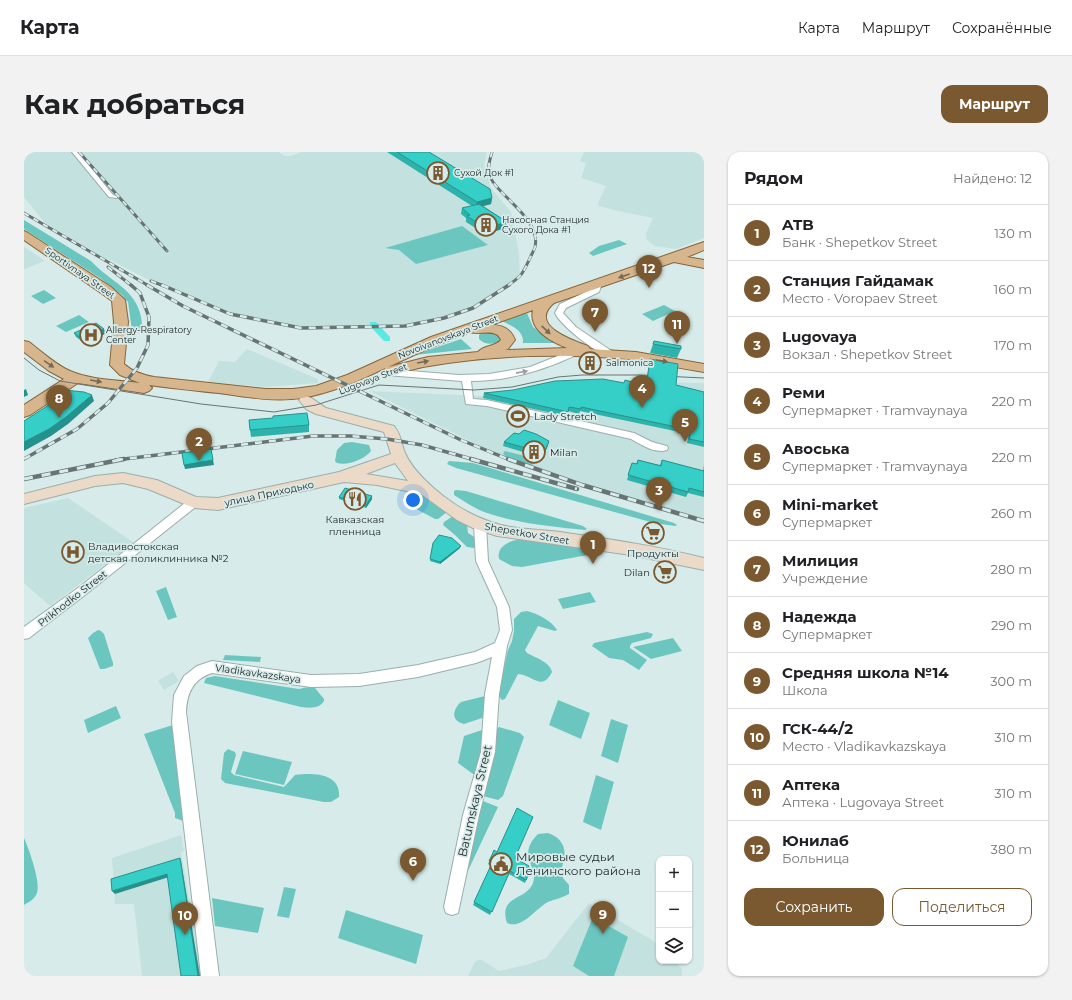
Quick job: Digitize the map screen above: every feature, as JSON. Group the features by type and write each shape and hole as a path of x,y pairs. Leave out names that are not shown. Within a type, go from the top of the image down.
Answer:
{"main road":[{"name":"Sportivnaya Street","path":"24,235 106,290 118,300 121,322 117,365 122,371 140,379"},
{"name":"Novoivanovskaya Street","path":"140,379 250,393 302,393 328,388 428,343 551,299 674,258 704,246"},
{"path":"674,258 704,264"},
{"path":"551,299 540,310 538,319 540,324 552,335 566,343 604,354"},
{"path":"492,320 474,335 476,343 483,346 526,352"},
{"path":"460,331 481,329"},
{"path":"24,345 63,373 77,377"},
{"path":"479,355 497,348"},
{"name":"Lugovaya Street","path":"77,377 114,384 249,400 280,402 306,400 340,392 386,372 427,361 479,355 526,352 575,352 604,354 704,368"},
{"path":"24,412 77,377"},
{"name":"Shepetkov Street","path":"306,400 311,406 321,411 389,428 394,433 398,456 415,479 428,491 480,525 525,534 656,552 700,564"},
{"name":"улица Приходько","path":"24,499 95,481 123,478 152,484 194,502 218,504 342,477 398,456"},
{"name":"улица Приходько","path":"342,477 377,480 428,491"}],"street":[{"path":"75,152 111,196 114,197"},
{"path":"598,284 596,290 565,305 558,313 566,323 604,354"},
{"path":"386,372 466,379 490,377 532,370 562,359 575,352"},
{"path":"466,379 469,402 487,403 634,436 648,444 663,448"},
{"name":"Prikhodko Street","path":"24,634 194,502"},
{"path":"480,525 482,561 503,607 506,630 504,639 500,646"},
{"name":"Batumskaya Street","path":"452,907 471,815 488,752 492,694 500,646"},
{"name":"Vladikavkazskaya","path":"210,976 179,722 179,700 184,685 198,672 212,667 312,680 359,680 390,676 476,657 492,651 500,646"}],"shaded area":[{"path":"24,152 279,152 284,156 291,156 301,152 487,152 484,165 491,188 511,212 519,253 520,276 491,298 473,308 444,318 405,326 301,328 230,314 159,285 96,253 45,223 24,197"},
{"path":"584,152 704,152 704,238 676,249 655,246 647,240 646,233 653,218 599,206 598,203 606,186 581,178 586,163 580,161"},
{"path":"24,220 91,261 128,292 134,299 141,317 142,327 139,332 136,333 132,331 128,302 122,295 100,278 24,229"},
{"path":"462,226 488,245 416,264 399,250 385,248"},
{"path":"619,240 627,244 593,256 589,253 599,246"},
{"path":"24,247 35,254 45,261 24,269"},
{"path":"44,290 56,298 43,304 31,296"},
{"path":"664,305 675,311 653,321 642,314"},
{"path":"527,313 533,327 555,343 523,343 522,335 517,329 502,321"},
{"path":"79,315 89,322 66,332 56,326"},
{"path":"484,332 497,333 501,337 500,341 492,344 484,342 479,339 479,335"},
{"path":"461,339 472,349 414,355"},
{"path":"247,349 318,379 318,383 266,387 208,382 219,361 235,362"},
{"path":"601,381 704,383 704,520 533,468 472,442 369,391 483,396"},
{"path":"352,442 369,445 371,451 365,457 351,463 337,463 335,461 337,450 344,443"},
{"path":"505,451 533,458 535,462 529,466 505,456 503,453"},
{"path":"449,461 473,463 677,525 654,523 456,468 447,464"},
{"path":"409,490 420,492 447,512 438,519 435,519 405,503 403,497"},
{"path":"454,491 466,491 583,526 587,529 534,524 496,516 476,508 454,495"},
{"name":"Владивостокская детская поликлинника №2","path":"68,498 134,543 50,606 24,583 24,508"},
{"path":"453,516 467,524 468,533 476,538 476,546 474,548 467,547 443,525 444,522"},
{"path":"520,539 604,552 522,567 512,566 499,559 499,554 502,547 512,541"},
{"path":"166,587 177,617 168,620 156,591"},
{"path":"590,592 596,602 563,609 558,599"},
{"path":"527,611 544,618 557,630 555,631 538,626 525,650 527,653 546,663 552,672 545,681 541,682 518,674 505,699 502,700 498,695 508,650 512,641 514,619 521,612"},
{"path":"98,630 104,634 113,663 113,666 104,669 100,669 88,638"},
{"path":"647,632 653,634 651,638 632,643 630,646 630,648 647,660 639,670 623,660 609,658 592,646 594,643"},
{"path":"673,638 682,651 651,659 633,647"},
{"path":"225,655 261,657 260,662 223,660"},
{"path":"173,672 179,681 164,690 158,681"},
{"path":"215,676 299,689 308,687 315,688 324,701 317,707 301,707 204,683 206,678"},
{"path":"485,696 485,717 464,724 460,723 455,718 454,715 456,708 461,702"},
{"path":"558,700 590,713 581,739 549,725"},
{"path":"116,706 121,718 88,733 84,720"},
{"path":"611,719 628,725 618,763 601,756"},
{"path":"173,725 186,822 175,818 175,813 144,734"},
{"path":"499,727 520,733 524,737 503,796 498,800 483,796 495,730"},
{"path":"482,730 484,731 484,751 476,774 473,774 458,763 464,736"},
{"path":"228,749 235,752 236,755 231,772 234,775 284,787 295,775 316,774 324,776 335,783 338,789 339,797 331,802 324,802 225,783 221,779 224,753"},
{"path":"243,751 292,762 284,785 235,774"},
{"path":"596,775 614,782 601,830 583,822"},
{"path":"483,801 498,807 466,875 481,803"},
{"path":"548,833 555,836 559,840 564,849 564,860 560,872 569,885 569,894 548,902 518,924 507,923 505,914 506,907 514,899 530,889 533,883 533,871 528,855 532,842 538,834"},
{"path":"181,835 184,851 181,852 202,976 142,976 134,904 115,904 112,858"},
{"path":"24,838 34,866 38,888 35,897 24,905"},
{"path":"284,887 296,889 289,918 277,916"},
{"path":"212,898 264,908 258,933 215,926"},
{"path":"589,903 652,940 656,943 656,964 678,964 682,969 682,976 468,976 475,962 480,959 499,971 526,965 546,958"},
{"path":"346,910 423,935 416,964 338,938"},
{"path":"593,917 628,937 614,976 589,976 573,966"}],"building":[{"name":"Сухой Док #1","path":"397,152 429,152 490,189 492,198 477,202"},
{"path":"479,204 507,222 485,228 467,216 470,215 462,208"},
{"path":"96,323 104,329 82,339 74,333"},
{"path":"654,341 681,346 681,349 653,344"},
{"path":"650,359 678,364 676,385 704,392 704,442 689,439 691,430 581,407 581,409 569,407 568,412 484,393 513,390 555,381 603,379 624,383 625,380 636,383 637,378 647,380"},
{"path":"64,390 84,392 92,395 49,429 24,442 24,421 58,399"},
{"path":"307,413 309,425 250,430 249,420"},
{"name":"Milan","path":"524,430 549,441 544,453 504,442 514,433 519,434"},
{"path":"211,449 213,460 184,465 182,453"},
{"path":"638,460 661,466 662,460 704,471 704,492 689,488 688,492 628,475 632,463 637,464"},
{"name":"Кавказская пленница","path":"345,488 372,496 366,505 339,497"},
{"path":"439,535 452,538 461,546 440,562 430,559 433,543"},
{"name":"Мировые судьи Ленинского района","path":"517,808 533,817 515,858 529,866 528,868 531,869 526,880 510,871 492,912 474,902 492,863 489,861 494,850 497,852"},
{"path":"180,858 198,976 181,976 167,874 112,891 111,879"}],"waterway":[{"path":"373,324 387,339"}],"tram line":[{"path":"24,358 39,370 60,381 201,404 274,412 316,405 379,385 474,390 512,387 558,377 582,375 641,375 704,378"}],"railway":[{"path":"79,152 167,251"},
{"path":"492,152 489,174 493,182 528,220 533,228 535,237 535,248 523,272 507,286"},
{"path":"24,213 149,286"},
{"path":"108,267 132,286"},
{"path":"151,281 164,286"},
{"path":"24,459 77,429 108,403 137,368 148,345 149,317 140,293 131,285"},
{"path":"147,285 183,306 461,440 510,460"},
{"path":"162,285 230,314 301,328 405,326 444,318 473,308 509,285"},
{"path":"124,459 313,436 350,436 387,439 422,445 475,460"},
{"path":"24,479 124,459"},
{"path":"116,460 124,459"},
{"path":"471,459 577,489"},
{"path":"508,459 582,485 704,521"}],"place":[{"name":"Сухой Док #1","path":"438,173"},
{"name":"Насосная Станция Сухого Дока #1","path":"486,225"},
{"name":"Юнилаб","path":"649,288"},
{"name":"Милиция","path":"595,332"},
{"name":"Allergy-Respiratory Center","path":"91,335"},
{"name":"Аптека","path":"677,344"},
{"name":"Salmonica","path":"590,363"},
{"name":"Реми","path":"642,408"},
{"name":"Lady Stretch","path":"518,416"},
{"name":"Надежда","path":"59,418"},
{"name":"Авоська","path":"685,442"},
{"name":"Milan","path":"534,452"},
{"name":"Станция Гайдамак","path":"199,461"},
{"name":"Кавказская пленница","path":"355,499"},
{"name":"Lugovaya","path":"659,510"},
{"name":"Продукты","path":"653,533"},
{"name":"Владивостокская детская поликлинника №2","path":"73,552"},
{"name":"ATB","path":"593,564"},
{"name":"Dilan","path":"665,572"},
{"name":"Мировые судьи Ленинского района","path":"501,864"},
{"name":"Mini-market","path":"413,881"},
{"name":"Средняя школа №14","path":"603,934"},
{"name":"ГСК-44/2","path":"185,935"}]}
